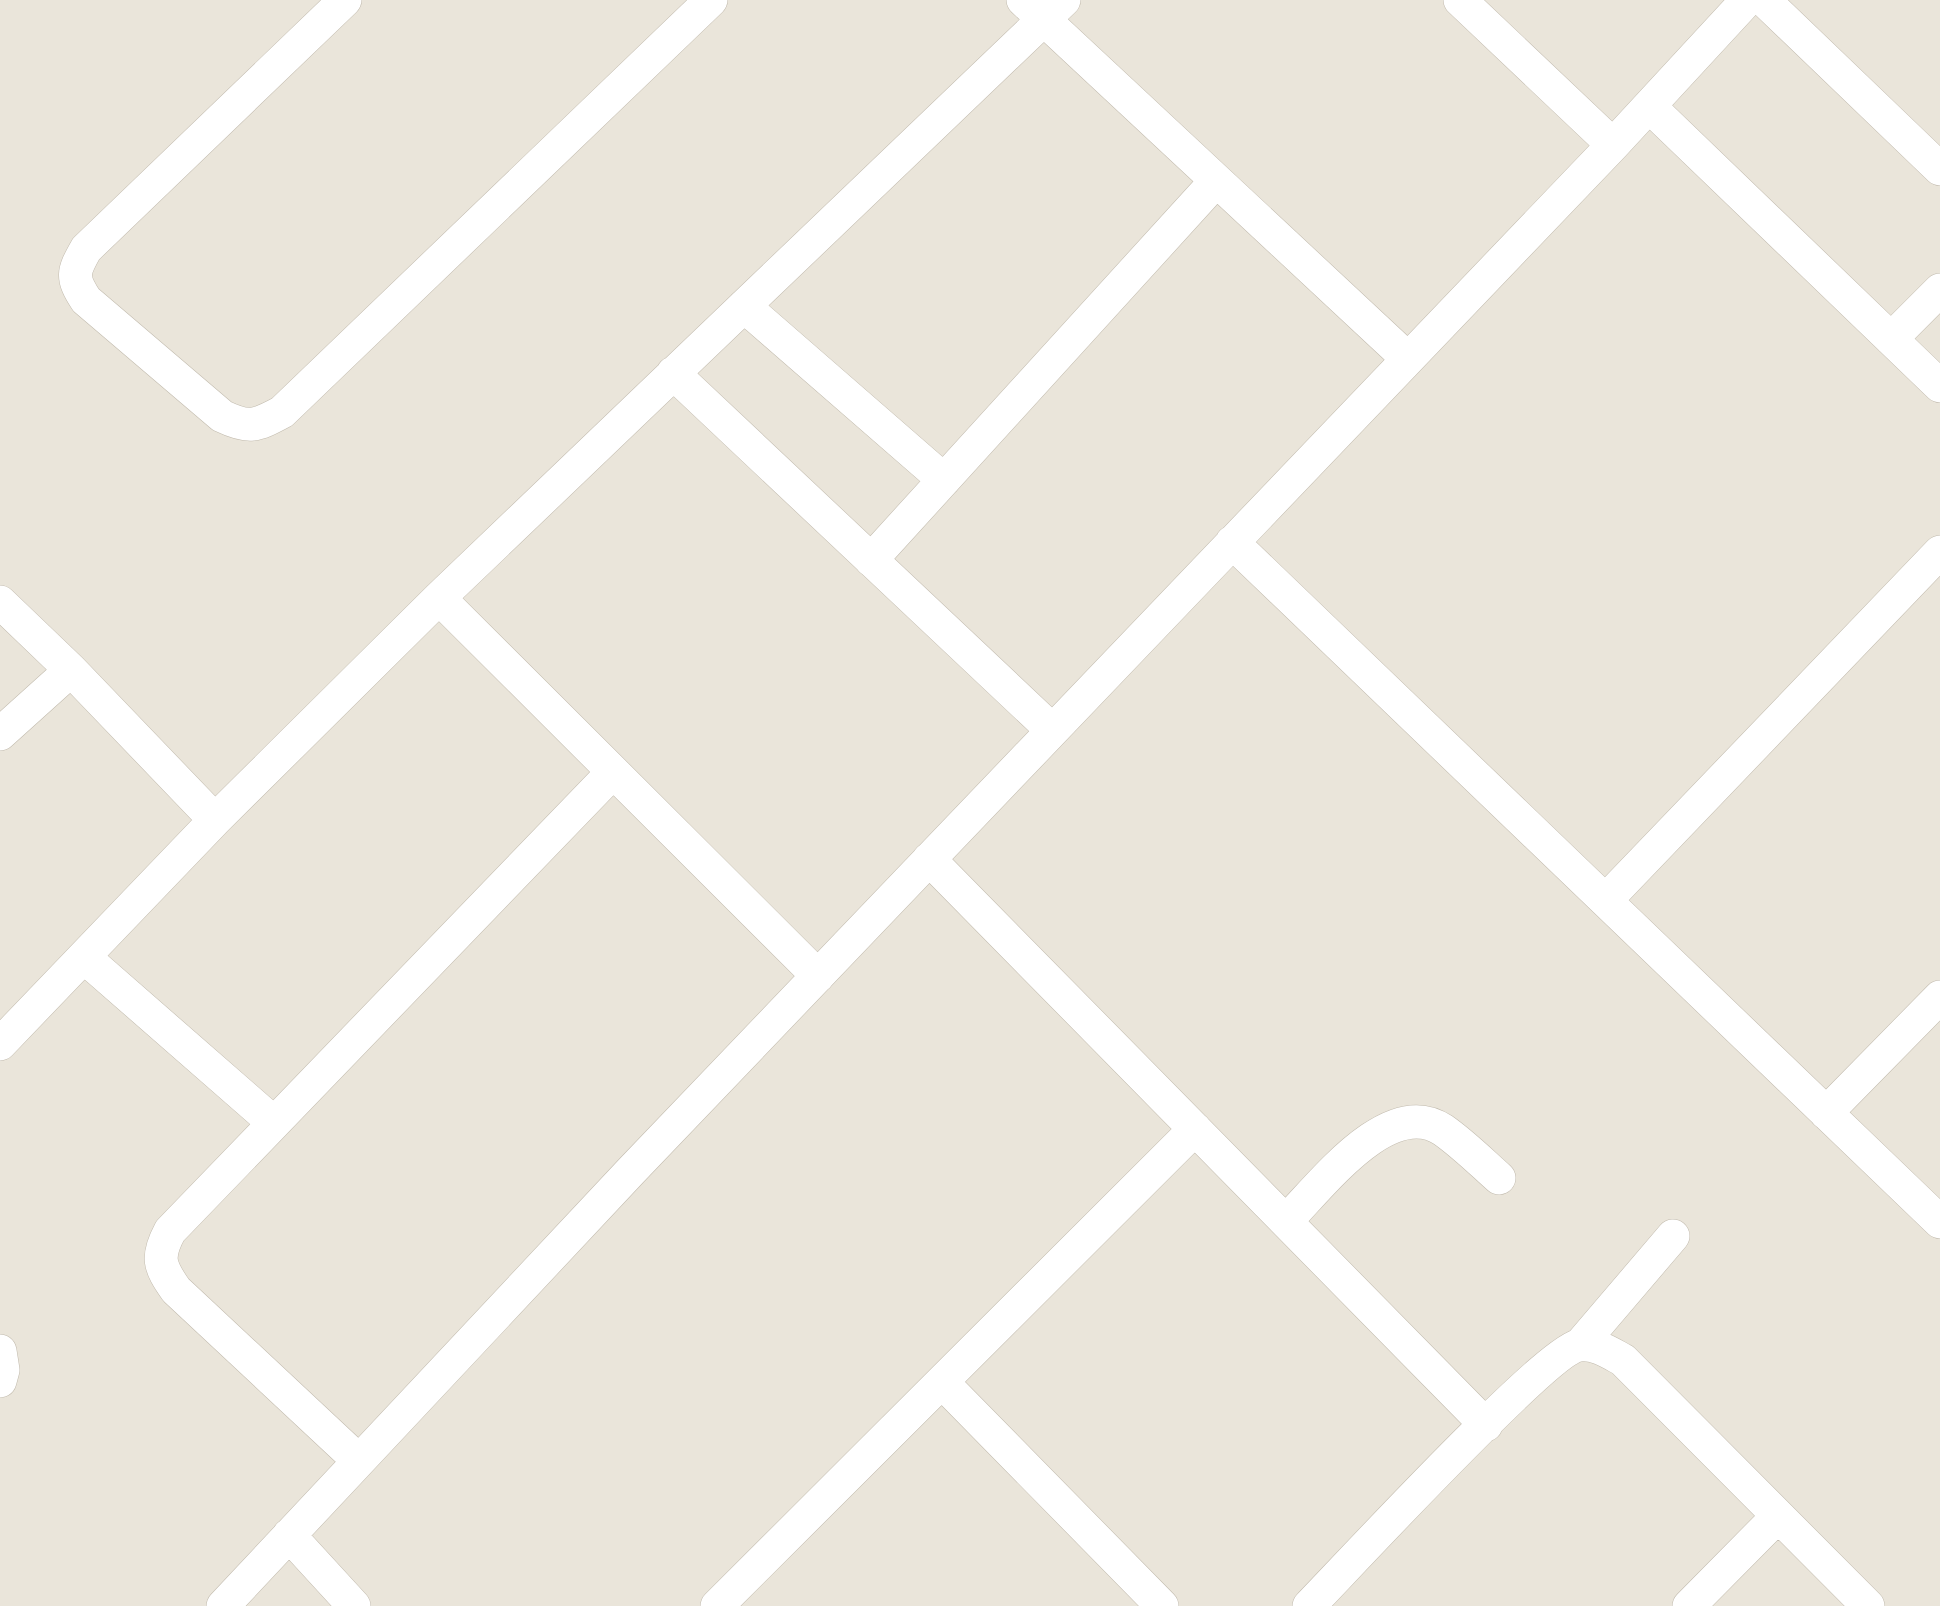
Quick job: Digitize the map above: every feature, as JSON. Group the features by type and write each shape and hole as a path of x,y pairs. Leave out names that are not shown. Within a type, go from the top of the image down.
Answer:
{"street":[{"path":"345,0 87,249 76,267 75,282 86,300 222,416 242,426 261,423 282,412 711,0"},
{"path":"1460,0 1613,144"},
{"path":"223,1606 929,859 1613,144 1747,0"},
{"path":"1764,0 1940,169"},
{"path":"0,1044 215,820 439,598 744,306 1043,7 1216,181 1408,359"},
{"path":"1649,106 1940,386"},
{"path":"871,560 1216,181"},
{"path":"1891,339 1940,290"},
{"path":"744,306 944,480"},
{"path":"674,373 1052,730"},
{"path":"1232,542 1940,1222"},
{"path":"1606,900 1940,552"},
{"path":"439,598 818,976"},
{"path":"0,602 71,670 215,820"},
{"path":"0,734 71,670"},
{"path":"359,1461 176,1290 165,1274 160,1250 170,1231 613,772"},
{"path":"929,859 1486,1425"},
{"path":"84,957 274,1123"},
{"path":"1826,1113 1940,997"},
{"path":"1286,1221 1364,1143 1383,1130 1402,1122 1424,1122 1442,1130 1499,1178"},
{"path":"731,1602 942,1382 1195,1129"},
{"path":"1309,1606 1486,1425 1554,1360 1580,1345 1673,1236"},
{"path":"1580,1345 1601,1348 1623,1360 1868,1606"},
{"path":"0,1351 3,1370 0,1381"},
{"path":"942,1382 1162,1606"},
{"path":"1689,1606 1777,1517"},
{"path":"289,1535 354,1606"}],"shaded area":[{"path":"0,0 1940,0 1940,1606 0,1606"}]}
